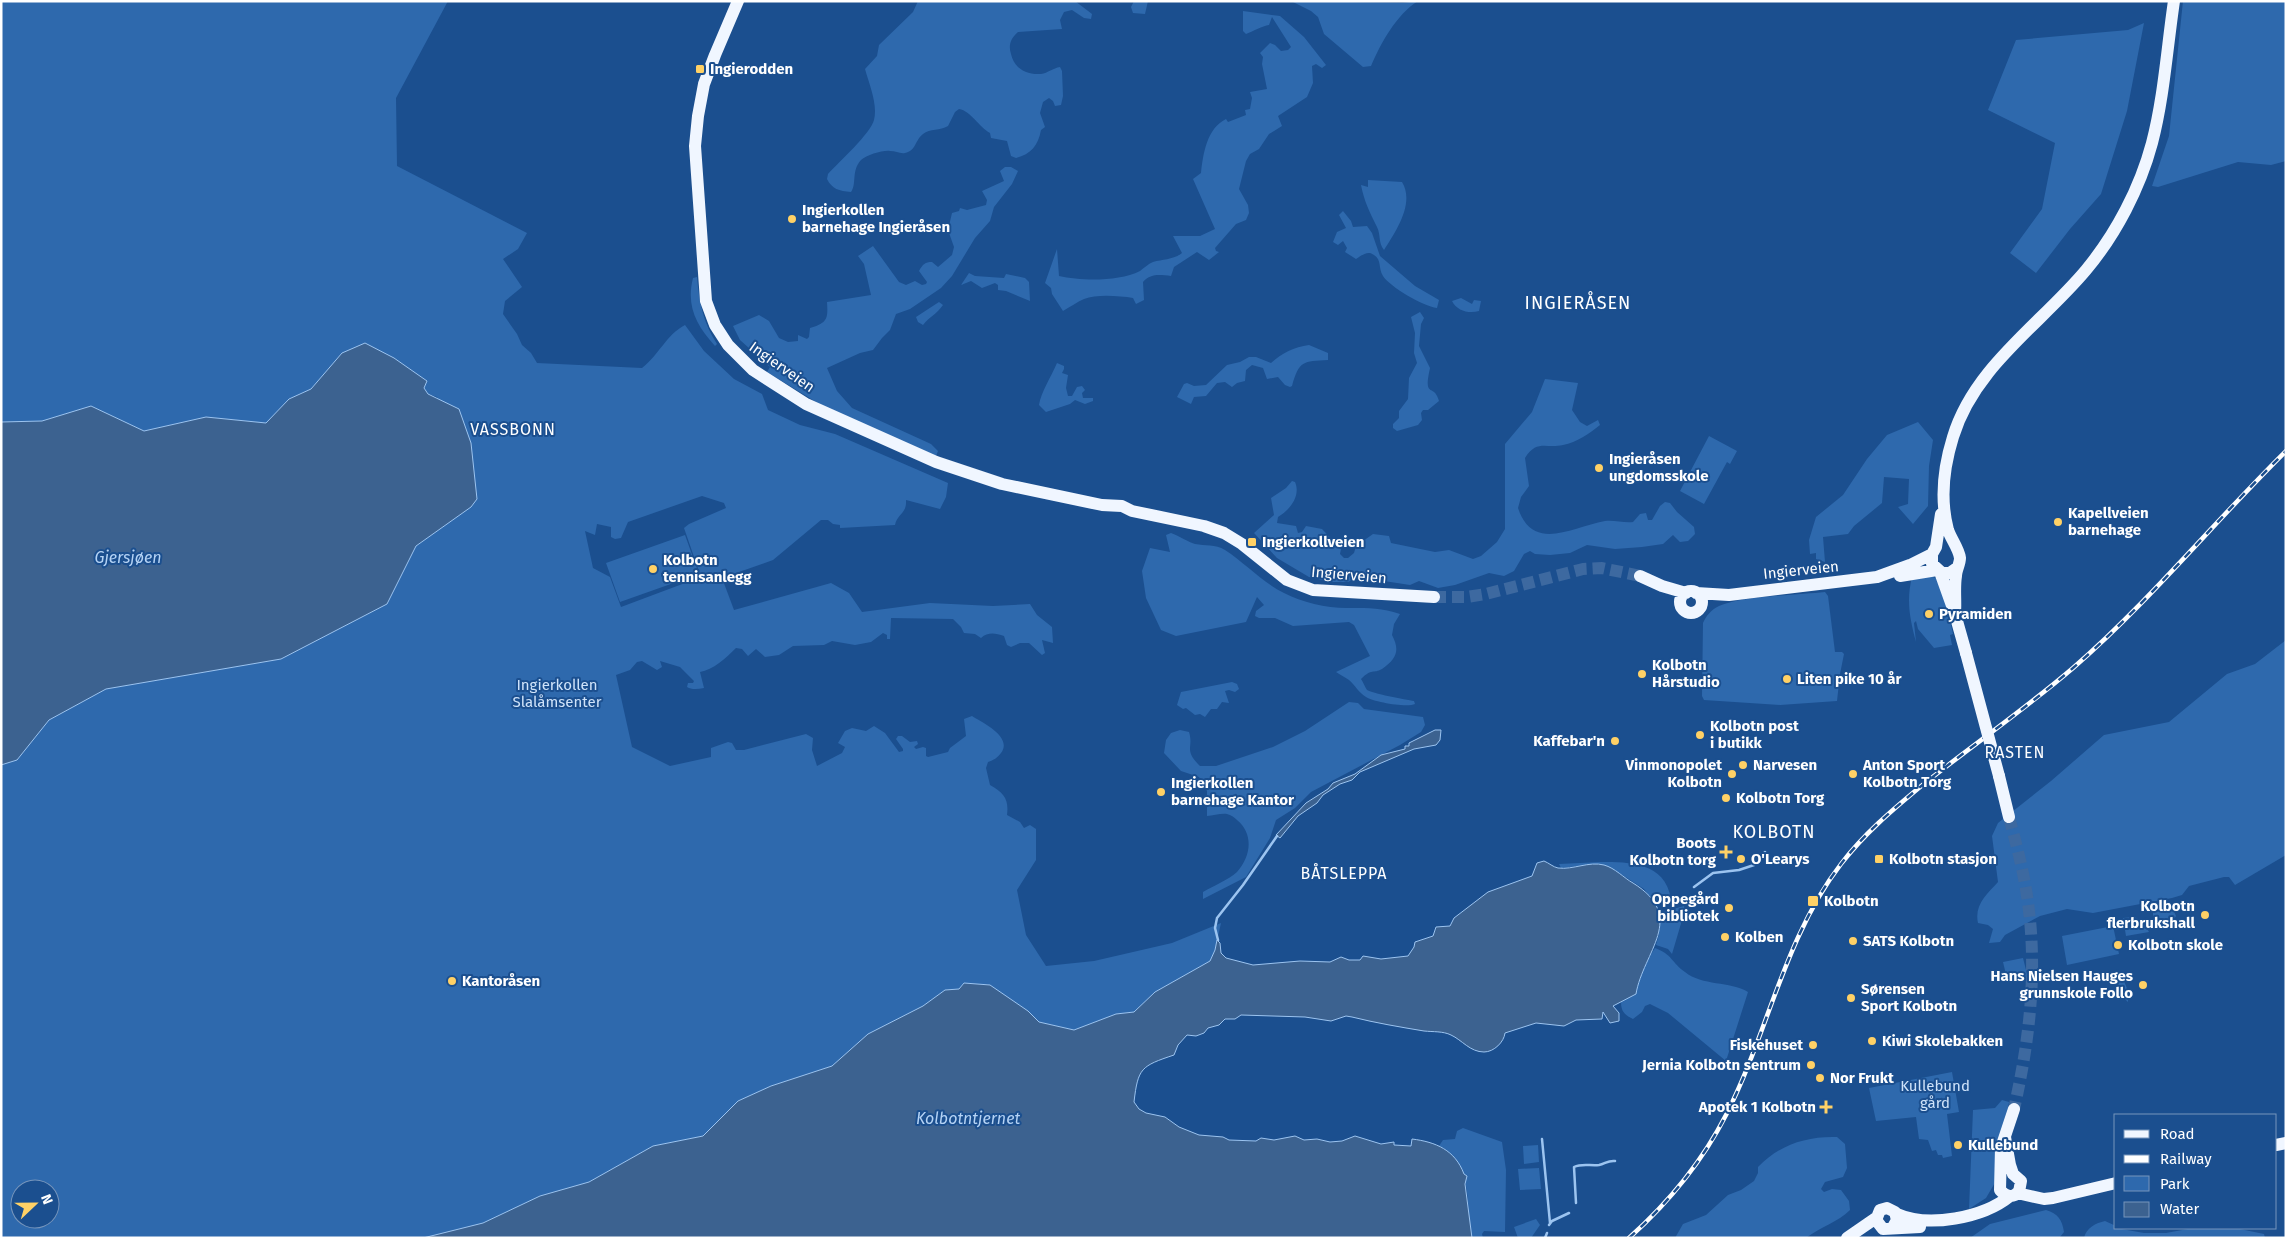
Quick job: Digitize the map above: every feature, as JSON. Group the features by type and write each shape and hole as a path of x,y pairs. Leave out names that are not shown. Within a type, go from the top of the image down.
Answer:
{"main road":[{"name":"Ingierveien","path":"738,1 704,84 695,146 706,301 715,325 728,345 753,370 800,401 848,424 909,450 986,479 1102,505 1112,504 1132,511 1204,526 1224,533 1242,544 1278,574 1305,588 1328,592 1434,597"},
{"path":"2009,817 1955,614 1938,571 1932,564 1944,507 1950,446 1961,416 1973,393 1997,362 2086,269 2113,231 2130,200 2147,157 2155,130 2174,1"},
{"path":"1944,507 1947,528 1954,547 1960,555 1957,568 1955,614"},
{"path":"1934,550 1944,544 1954,547"},
{"name":"Ingierveien","path":"1729,595 1701,606 1694,613 1688,613 1682,608 1688,596 1729,595 1877,578 1910,565 1934,550"},
{"path":"1938,571 1950,572 1957,568"},
{"name":"Ingierveien","path":"1877,578 1884,580 1912,573 1938,571"},
{"path":"1640,576 1702,600 1701,606"},
{"path":"1858,1238 1883,1224 1925,1226 1934,1222 1992,1208 2011,1186 2005,1137 2014,1109"},
{"path":"2011,1186 2044,1193 2064,1194 2114,1182"},
{"path":"1883,1224 1880,1210 1885,1208 1893,1210 1896,1214 1910,1220 1934,1222"},
{"path":"1847,1238 1883,1224 1897,1222 1896,1214"}],"green space":[{"name":"Ingierkollen Slalåmsenter","path":"1,1 448,1 396,98 397,166 527,233 518,249 503,259 522,287 505,301 503,314 522,345 531,353 537,363 642,368 678,329 685,325 704,351 734,379 762,394 768,410 800,425 835,434 948,483 946,497 940,509 906,500 905,508 895,525 840,528 840,525 833,524 828,520 821,520 773,560 722,578 734,610 831,583 849,593 862,612 930,603 993,606 1030,604 1037,615 1052,627 1053,643 1042,640 1045,653 1042,655 1029,643 1020,643 1011,647 1007,645 1004,636 1001,635 989,634 981,638 975,634 964,633 953,619 891,618 890,639 887,639 887,635 883,633 871,642 855,645 832,641 824,645 793,646 779,655 765,657 756,649 748,656 742,649 736,648 714,666 700,672 704,688 697,689 687,687 688,683 693,683 694,681 680,667 660,661 662,667 657,670 642,661 637,662 630,670 616,675 632,747 670,766 711,757 711,748 728,742 732,743 736,750 744,750 806,734 813,738 812,750 817,766 842,753 845,747 838,743 845,731 852,728 866,731 874,726 885,733 899,752 903,751 903,749 896,739 898,736 902,736 910,742 917,741 918,744 914,747 916,749 926,748 926,756 928,757 948,752 950,748 966,736 964,719 972,716 995,731 1003,741 1004,747 1001,753 995,759 988,762 986,768 990,785 1005,797 1007,815 1020,822 1024,828 1030,825 1036,829 1036,860 1017,890 1026,935 1046,966 1094,961 1172,943 1221,923 1215,950 1210,961 1155,992 1134,1012 1116,1014 1074,1030 1039,1022 1028,1011 987,984 964,983 959,989 945,990 923,1006 868,1034 832,1066 771,1086 738,1101 703,1136 653,1146 589,1182 540,1196 483,1223 423,1238 1,1238 1,765 17,760 49,720 106,689 281,659 387,604 416,546 471,507 476,499 437,397 428,394 424,388 427,381 394,358 342,353 311,389 289,399 266,423 206,417 144,431 91,406 42,421 1,422","holes":["702,496 724,503 726,508 684,528 701,577 621,607 610,577 593,568 585,531 595,535 597,524 611,527 611,537 615,539 621,538 628,522"]},
{"path":"918,1 1075,1 1092,14 1091,19 1084,18 1072,10 1064,12 1060,20 1062,29 1018,32 1012,39 1010,51 1015,63 1022,70 1041,74 1060,67 1062,71 1063,96 1061,105 1055,106 1049,98 1043,102 1040,113 1045,127 1041,130 1036,145 1030,152 1016,158 1011,156 1007,141 991,138 990,133 971,116 959,109 955,112 948,126 926,132 920,136 909,152 883,151 864,158 856,169 851,192 836,189 827,179 828,174 861,140 872,126 874,120 874,101 865,69 877,56 879,45 913,12"},
{"path":"1134,1 1148,1 1145,14 1133,13 1131,7"},
{"path":"1291,1 1403,3 1418,1 1396,22 1384,39 1371,66 1363,67 1324,34 1318,17 1311,11"},
{"path":"2183,1 2286,1 2286,161 2271,165 2238,162 2158,187 2152,186 2169,136"},
{"path":"1243,11 1280,16 1304,37 1326,65 1322,68 1316,64 1312,66 1313,83 1307,97 1278,116 1282,126 1269,134 1259,149 1250,154 1246,161 1239,189 1248,205 1249,213 1246,220 1236,224 1215,248 1219,252 1209,260 1197,252 1174,267 1171,276 1156,275 1146,279 1143,282 1144,300 1136,304 1133,298 1095,296 1084,299 1063,311 1052,294 1051,288 1045,283 1057,249 1059,276 1088,280 1111,279 1131,275 1153,262 1172,258 1182,253 1173,236 1200,236 1215,229 1193,179 1201,173 1207,142 1214,129 1220,123 1226,119 1228,122 1246,115 1245,110 1250,109 1252,98 1250,92 1267,89 1262,64 1263,57 1260,53 1270,43 1281,51 1288,50 1291,47 1272,17 1269,25 1246,34 1243,31"},
{"path":"2144,23 2127,111 2101,194 2070,229 2036,273 2010,253 2042,209 2055,143 1988,110 2016,40 2128,30"},
{"path":"1005,167 1011,167 1018,171 1012,184 994,207 990,221 975,238 952,276 941,288 910,309 896,314 890,330 873,350 860,353 827,368 837,391 852,408 931,444 938,451 936,456 821,405 767,372 770,367 740,340 733,326 759,315 769,321 779,338 788,342 798,341 798,335 807,339 810,328 824,322 826,319 827,302 871,295 864,264 858,256 873,246 899,282 906,285 915,281 922,285 926,284 927,282 919,271 923,265 932,262 938,267 952,255 954,247 948,230 952,213 959,211 960,208 967,210 986,205 987,200 982,191 1004,181 1000,171"},
{"path":"1368,180 1402,182 1405,190 1405,208 1402,217 1384,250 1362,191 1361,185 1368,187"},
{"path":"1343,211 1353,227 1367,226 1372,233 1380,256 1415,286 1439,300 1437,308 1416,300 1392,285 1383,276 1378,259 1374,255 1367,253 1356,259 1345,252 1347,248 1343,241 1338,245 1333,242 1337,232 1346,228 1339,215"},
{"path":"969,273 975,276 1004,278 1006,274 1025,278 1029,282 1030,301 1006,291 998,290 998,285 995,283 982,288 971,281 961,285"},
{"path":"697,277 702,312 717,344 715,346 694,315 691,288 693,278"},
{"path":"1461,298 1472,304 1474,300 1481,301 1479,311 1467,312 1457,307 1452,301"},
{"path":"939,302 943,305 938,311 923,325 918,322 916,317"},
{"path":"1420,312 1424,318 1421,324 1419,346 1430,368 1428,387 1437,395 1439,401 1428,410 1423,410 1421,413 1422,420 1418,425 1397,431 1393,428 1393,424 1399,418 1399,411 1408,399 1409,378 1417,363 1414,353 1415,333 1411,317"},
{"path":"1309,345 1328,353 1328,360 1303,364 1290,387 1285,385 1278,377 1267,379 1263,368 1252,365 1246,370 1245,381 1237,383 1232,387 1225,382 1217,383 1206,396 1194,397 1191,404 1177,397 1184,384 1187,383 1194,386 1206,385 1227,365 1240,362 1249,357 1256,357 1271,363 1288,351"},
{"path":"1057,363 1064,366 1062,373 1068,375 1066,388 1068,396 1072,396 1077,387 1082,386 1085,390 1082,393 1083,398 1093,398 1093,401 1085,404 1075,400 1070,404 1046,412 1039,405"},
{"path":"1545,379 1578,383 1572,410 1580,422 1587,426 1598,420 1600,425 1573,442 1557,446 1542,446 1529,452 1525,458 1529,486 1521,497 1518,508 1525,522 1533,530 1555,534 1605,521 1633,522 1640,514 1646,513 1648,520 1652,520 1660,506 1665,502 1670,503 1694,527 1695,534 1688,541 1680,542 1673,535 1663,544 1642,547 1615,549 1587,545 1570,553 1550,555 1535,554 1530,551 1524,554 1514,571 1504,576 1489,573 1455,585 1438,588 1419,581 1410,585 1358,577 1348,582 1331,582 1309,577 1277,558 1254,533 1274,515 1271,498 1286,488 1292,481 1295,482 1297,492 1287,511 1278,517 1277,523 1296,526 1298,533 1302,532 1306,526 1322,529 1341,549 1340,554 1344,558 1348,558 1354,553 1356,546 1373,534 1389,536 1391,543 1435,552 1449,550 1473,559 1481,556 1497,542 1505,529 1505,444 1532,412"},
{"path":"1918,422 1933,440 1929,466 1928,506 1913,524 1898,507 1908,504 1909,479 1884,477 1882,503 1854,526 1848,534 1823,537 1825,562 1816,559 1816,553 1810,554 1809,540 1816,517 1843,495 1867,459 1887,435"},
{"path":"1709,436 1737,451 1730,464 1727,462 1704,504 1680,491"},
{"path":"1171,533 1199,545 1214,546 1225,550 1268,583 1300,600 1326,606 1376,609 1400,614 1394,624 1392,635 1396,645 1394,658 1382,669 1370,672 1361,679 1367,690 1414,701 1415,704 1398,705 1370,699 1361,693 1349,680 1336,672 1370,656 1354,625 1349,622 1293,626 1275,618 1259,618 1255,616 1256,611 1264,605 1257,597 1246,622 1176,636 1161,630 1146,598 1142,571 1150,548 1170,552 1166,535"},
{"name":"Kolbotn tennisanlegg","path":"685,535 699,574 620,602 606,563"},
{"name":"Pyramiden","path":"1929,576 1936,578 1946,603 1953,634 1950,635 1952,645 1934,648 1918,629 1916,621 1914,623 1916,642 1910,610 1910,586 1912,577"},
{"path":"1825,592 1828,596 1835,652 1842,652 1844,654 1837,701 1780,705 1704,700 1702,696 1703,623 1711,611 1719,606 1741,600"},
{"path":"2286,640 2286,855 2235,885 2229,877 2224,877 2189,886 2182,895 2172,898 2093,913 2067,909 2040,916 2005,935 2000,942 1989,943 1993,929 1988,925 1978,923 1977,917 1982,900 1998,882 1992,836 1998,823 2051,781 2104,735 2169,722 2227,674 2255,664"},
{"path":"1232,682 1237,684 1239,689 1235,692 1225,691 1229,703 1222,702 1217,709 1211,709 1205,717 1200,714 1195,715 1186,708 1183,709 1177,705 1181,692"},
{"path":"1349,702 1358,703 1364,709 1423,717 1425,725 1421,732 1400,745 1311,792 1295,808 1276,820 1270,838 1246,877 1203,899 1203,892 1233,875 1242,866 1248,852 1248,838 1242,826 1231,816 1225,814 1207,816 1207,791 1199,777 1181,771 1164,753 1166,740 1171,733 1180,730 1189,732 1190,752 1195,760 1200,766 1216,766 1273,747 1305,731"},
{"path":"1601,862 1634,864 1654,871 1667,887 1671,899 1656,905 1644,889 1613,869 1596,864 1561,868 1559,864"},
{"path":"2171,905 2176,916 2174,919 2153,920 2153,909"},
{"path":"1684,906 1685,910 1672,954 1668,949 1656,945 1659,934 1659,913"},
{"path":"2135,917 2144,923 2149,932 2126,936 2123,918"},
{"path":"2113,926 2119,954 2067,965 2062,936"},
{"path":"1655,948 1669,956 1681,969 1692,976 1708,982 1733,986 1748,992 1726,1061 1668,1013 1650,1004 1645,1006 1642,1012 1633,1019 1623,1011 1621,1002 1636,991 1639,980"},
{"path":"2023,958 2028,978 2008,983 2003,962"},
{"path":"2122,976 2128,991 2128,1002 2116,990 2116,981"},
{"name":"Kullebund gård","path":"1952,1072 1959,1112 1947,1114 1952,1156 1943,1158 1942,1155 1938,1155 1936,1150 1932,1151 1928,1140 1919,1139 1916,1117 1876,1121 1869,1088"},
{"path":"2002,1100 2009,1102 1996,1181 1986,1198 1969,1209 1973,1110 1995,1108"},
{"path":"1463,1128 1502,1142 1506,1170 1505,1232 1484,1231 1482,1234 1483,1238 1472,1238 1470,1234 1468,1196 1463,1172 1450,1153 1439,1146 1443,1140 1455,1139 1457,1131"},
{"path":"1837,1137 1845,1144 1847,1168 1843,1177 1825,1182 1821,1189 1824,1192 1832,1189 1841,1190 1849,1201 1850,1210 1840,1218 1806,1238 1675,1238 1683,1224 1706,1215 1728,1195 1741,1190 1754,1181 1758,1173 1758,1167 1775,1153 1804,1140"},
{"path":"1538,1145 1539,1162 1524,1164 1523,1146"},
{"path":"1539,1168 1541,1189 1520,1190 1518,1169"},
{"path":"2046,1210 2054,1213 2061,1220 2064,1232 2060,1237 1970,1238 1990,1224"},
{"path":"1536,1219 1540,1225 1531,1238 1518,1238 1514,1227"},
{"path":"2105,1221 2114,1225 2114,1229 2144,1233 2166,1233 2188,1229 2240,1229 2264,1234 2265,1238 2084,1238 2087,1231 2098,1223"}],"water":[{"name":"Gjersjøen","path":"365,343 394,358 427,381 424,388 428,394 459,409 471,443 477,499 471,507 416,546 387,604 281,659 106,689 49,720 17,760 1,765 1,422 42,421 91,406 144,431 206,417 266,423 289,399 311,389 342,353"},
{"path":"1435,730 1441,730 1440,740 1436,745 1414,749 1360,772 1352,780 1340,784 1323,795 1317,803 1298,816 1280,838 1276,835 1306,803 1328,789 1333,783 1355,774 1381,755 1405,749 1405,746 1409,746 1409,743"},
{"name":"Kolbotntjernet","path":"1544,861 1558,868 1593,864 1608,866 1649,896 1658,909 1660,922 1658,936 1640,979 1636,994 1613,1006 1619,1013 1619,1021 1610,1023 1603,1012 1602,1019 1576,1020 1564,1026 1536,1023 1505,1033 1503,1040 1498,1046 1488,1052 1484,1052 1474,1050 1455,1037 1445,1033 1406,1028 1346,1016 1331,1021 1305,1017 1241,1015 1235,1019 1225,1019 1219,1025 1208,1028 1204,1033 1196,1036 1187,1035 1178,1045 1174,1055 1148,1066 1143,1070 1137,1082 1134,1102 1139,1109 1146,1113 1165,1117 1179,1127 1199,1135 1223,1137 1229,1140 1256,1141 1261,1138 1274,1140 1295,1136 1304,1140 1317,1139 1330,1142 1342,1141 1355,1136 1381,1144 1394,1142 1394,1145 1411,1146 1412,1139 1437,1145 1450,1153 1467,1176 1465,1184 1472,1238 423,1238 483,1223 540,1196 589,1182 653,1146 703,1136 738,1101 771,1086 832,1066 868,1034 923,1006 945,990 959,989 964,983 990,985 1028,1011 1039,1022 1074,1030 1116,1014 1134,1012 1155,992 1210,961 1217,940 1220,943 1221,953 1226,958 1253,965 1300,961 1330,962 1341,957 1349,960 1360,960 1363,956 1381,959 1408,956 1415,942 1433,936 1436,927 1450,926 1454,918 1488,892 1532,876 1537,863"}],"waterway":[{"path":"1218,940 1215,928 1217,918 1277,836"},
{"path":"1756,864 1765,852"},
{"path":"1694,887 1713,873 1739,870 1754,865"},
{"path":"1542,1139 1550,1223"},
{"path":"1576,1203 1574,1167 1599,1165 1615,1161"},
{"path":"1549,1225 1552,1221 1569,1213"},
{"path":"1545,1238 1547,1233"}],"tunnel":[{"path":"1434,597 1467,597 1486,594 1583,569 1602,568 1640,576"},
{"path":"2009,817 2025,886 2032,950 2031,1003 2020,1082 2014,1109"}],"railway":[{"path":"1629,1238 1671,1196 1717,1132 1741,1084 1778,986 1805,923 1821,893 1850,853 1878,823 1909,796 2035,699 2101,643 2286,451"}],"place":[{"name":"Ingierodden","path":"700,69"},
{"name":"Ingierkollen barnehage Ingieråsen","path":"792,219"},
{"name":"Ingieråsen ungdomsskole","path":"1599,468"},
{"name":"Kapellveien barnehage","path":"2058,522"},
{"name":"Ingierkollveien","path":"1252,542"},
{"name":"Kolbotn tennisanlegg","path":"653,569"},
{"name":"Pyramiden","path":"1929,614"},
{"name":"Kolbotn Hårstudio","path":"1642,674"},
{"name":"Liten pike 10 år","path":"1787,679"},
{"name":"Kolbotn post i butikk","path":"1700,735"},
{"name":"Kaffebar'n","path":"1615,741"},
{"name":"Narvesen","path":"1743,765"},
{"name":"Vinmonopolet Kolbotn","path":"1732,774"},
{"name":"Anton Sport Kolbotn Torg","path":"1853,774"},
{"name":"Ingierkollen barnehage Kantor","path":"1161,792"},
{"name":"Kolbotn Torg","path":"1726,798"},
{"name":"Boots Kolbotn torg","path":"1726,852"},
{"name":"O'Learys","path":"1741,859"},
{"name":"Kolbotn stasjon","path":"1879,859"},
{"name":"Kolbotn","path":"1813,901"},
{"name":"Oppegård bibliotek","path":"1729,908"},
{"name":"Kolbotn flerbrukshall","path":"2205,915"},
{"name":"Kolben","path":"1725,937"},
{"name":"SATS Kolbotn","path":"1853,941"},
{"name":"Kolbotn skole","path":"2118,945"},
{"name":"Kantoråsen","path":"452,981"},
{"name":"Hans Nielsen Hauges grunnskole Follo","path":"2143,985"},
{"name":"Sørensen Sport Kolbotn","path":"1851,998"},
{"name":"Kiwi Skolebakken","path":"1872,1041"},
{"name":"Fiskehuset","path":"1813,1045"},
{"name":"Jernia Kolbotn sentrum","path":"1811,1065"},
{"name":"Nor Frukt","path":"1820,1078"},
{"name":"Apotek 1 Kolbotn","path":"1826,1107"},
{"name":"Kullebund","path":"1958,1145"}],"district":[{"name":"INGIERÅSEN","path":"1578,303"},
{"name":"VASSBONN","path":"513,429"},
{"name":"RASTEN","path":"2015,752"},
{"name":"KOLBOTN","path":"1774,832"},
{"name":"BÅTSLEPPA","path":"1344,873"}]}
